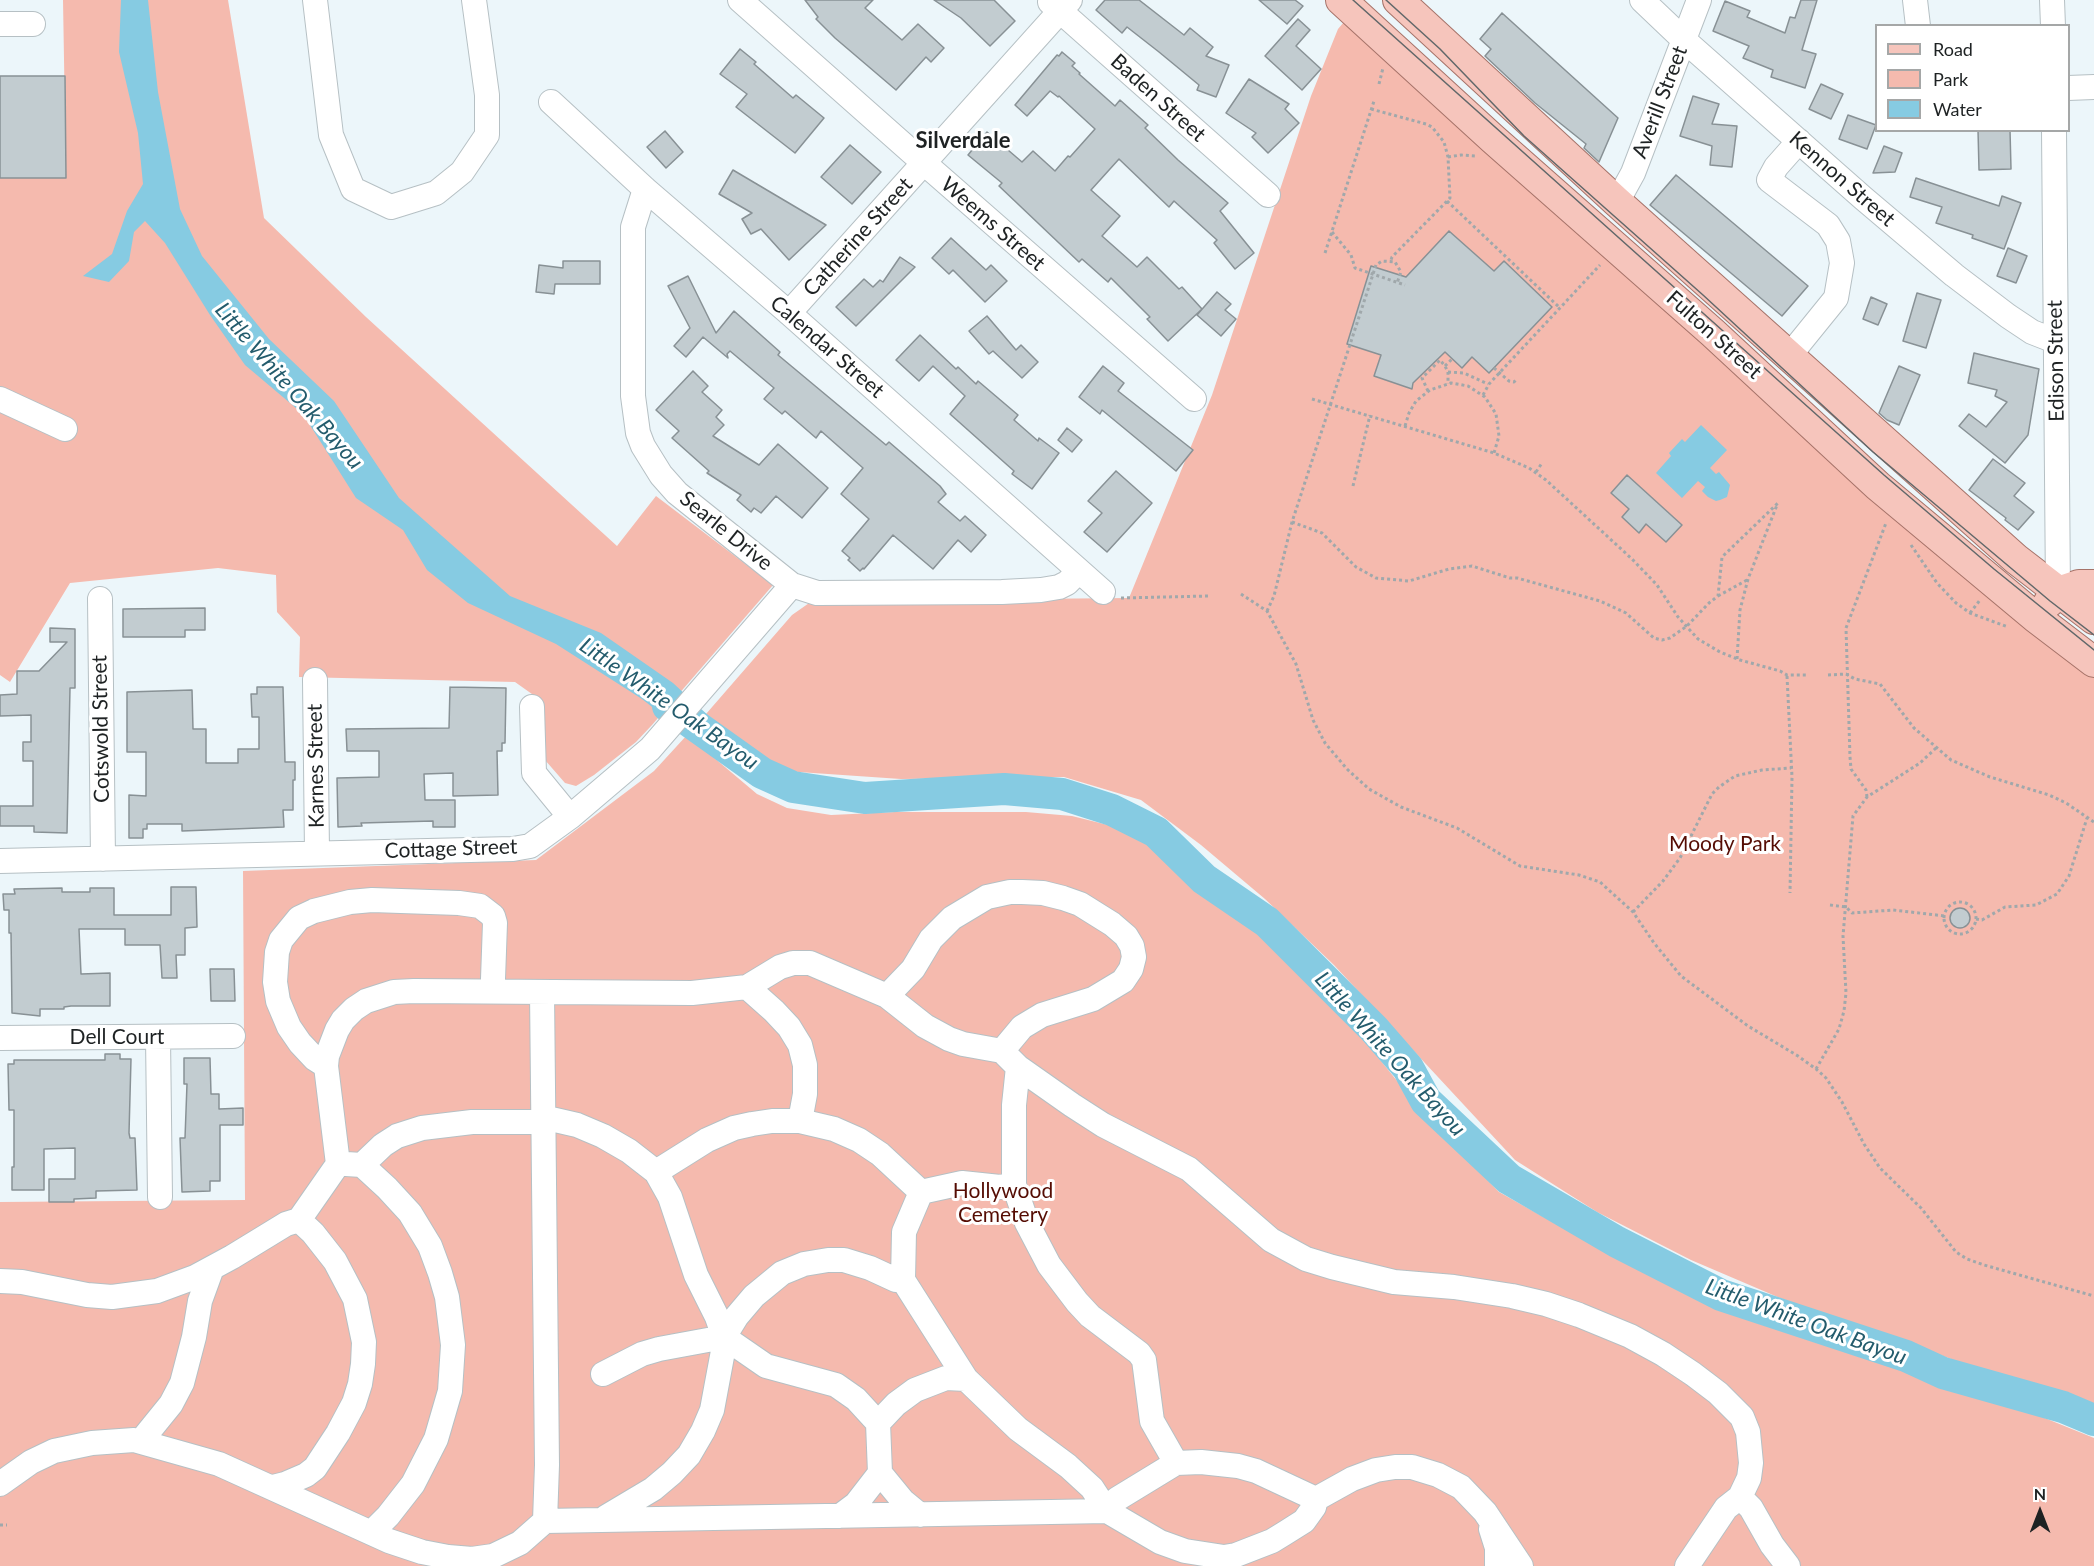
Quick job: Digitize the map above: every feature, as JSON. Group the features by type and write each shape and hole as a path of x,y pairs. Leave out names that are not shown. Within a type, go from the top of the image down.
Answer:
{"main road":[{"name":"Fulton Street","path":"1341,0 1493,139 1713,333 1878,486 2094,662"},
{"name":"Fulton Street","path":"1398,0 1617,202 2016,559 2094,619"},
{"path":"2035,616 2058,592 2079,585 2094,585"}],"street":[{"path":"315,0 331,135 353,189 391,207 436,193 462,172 487,135 487,95 474,0"},
{"name":"Weems Street","path":"740,0 1194,399"},
{"name":"Kennon Street","path":"1642,0 1684,40 1945,267 2032,332 2055,340"},
{"name":"Averill Street","path":"1617,202 1633,173 1699,0"},
{"path":"1915,0 1918,24"},
{"path":"2052,0 2053,24"},
{"name":"Catherine Street","path":"789,313 924,163 1060,4"},
{"name":"Baden Street","path":"1060,4 1268,195"},
{"path":"0,24 33,24"},
{"path":"2070,88 2094,87"},
{"name":"Calendar Street","path":"551,102 645,189 789,313 1103,592"},
{"name":"Edison Street","path":"2054,132 2058,592"},
{"path":"1789,356 1836,298 1842,263 1838,241 1828,225 1769,180 1776,167 1799,141"},
{"name":"Searle Drive","path":"645,189 633,227 633,396 638,433 661,476 677,493 792,585 817,593 1021,591 1059,587 1067,583 1079,571"},
{"path":"0,399 65,429"},
{"name":"Cottage Street","path":"0,861 521,848 537,843 650,749 792,585"},
{"name":"Cotswold Street","path":"100,599 103,859"},
{"name":"Karnes Street","path":"315,680 317,853"},
{"path":"532,707 534,773 570,817"},
{"path":"887,996 913,969 931,939 952,918 987,897 1022,892 1043,893 1064,898 1112,924 1126,936 1132,946 1134,957 1131,969 1123,981 1093,999 1042,1015 1022,1027 1010,1059 1014,1105 1014,1185 1039,1248 1060,1281 1090,1316 1139,1353 1144,1360 1152,1421 1176,1463"},
{"path":"326,1066 307,1051 288,1027 278,1001 275,982 277,952 281,940 299,918 314,911 350,902 372,900 459,903 480,906 493,916 495,923 494,991"},
{"path":"372,1533 413,1484 436,1439 450,1390 453,1345 447,1297 430,1246 410,1213 387,1188 350,1164 326,1066 327,1056 337,1030 354,1009 366,1001 394,992 692,993 747,987 780,967 793,963 810,963 887,996 937,1033 1010,1059 1103,1125 1189,1169 1271,1240 1306,1259 1332,1268 1394,1282 1454,1287 1546,1304 1603,1324 1663,1354 1718,1393 1742,1417 1748,1432 1752,1463 1749,1478 1740,1497 1726,1508 1687,1566"},
{"path":"747,987 789,1027 800,1045 806,1065 805,1094 800,1121"},
{"path":"542,992 547,1465 545,1521"},
{"path":"159,1036 160,1197"},
{"name":"Dell Court","path":"0,1038 233,1036"},
{"path":"0,1281 112,1297 134,1296 173,1287 212,1268 286,1224 299,1220 350,1164 397,1136 422,1128 472,1122 560,1120 586,1128 616,1143 656,1172 670,1197 696,1275 717,1317 724,1337 766,1366 823,1381 846,1390 878,1423 880,1473 903,1501 920,1515"},
{"path":"656,1172 707,1140 734,1128 772,1121 800,1121 834,1129 859,1140 880,1154 921,1192"},
{"path":"921,1192 962,1183 1000,1187 1014,1185"},
{"path":"921,1192 904,1232 903,1280 956,1371 1018,1429 1068,1466 1092,1488 1107,1511 1160,1542 1185,1551 1224,1557 1236,1555 1272,1541 1304,1521 1314,1507 1316,1499 1352,1479 1385,1467 1412,1467 1451,1480 1461,1487 1485,1512 1521,1566"},
{"path":"273,1487 306,1475 315,1468 338,1433 354,1403 360,1384 364,1342 355,1299 345,1278 313,1233 299,1220"},
{"path":"604,1519 653,1489 672,1473 693,1449 712,1410 718,1388 724,1337 737,1316 754,1296 782,1272 804,1264 844,1260 870,1268 896,1280 903,1280"},
{"path":"141,1441 171,1404 183,1383 197,1313 212,1268"},
{"path":"173,1287 182,1290 192,1300 197,1313"},
{"path":"603,1374 659,1348 724,1337"},
{"path":"878,1423 908,1394 956,1371"},
{"path":"0,1484 31,1462 66,1447 107,1441 141,1441 219,1464 372,1533 422,1552 448,1557 472,1558 493,1556 520,1543 545,1521 1107,1511 1117,1499 1176,1463 1201,1462 1238,1466 1256,1471 1316,1499"},
{"path":"315,1468 314,1487 322,1510"},
{"path":"840,1516 856,1504 880,1473"},
{"path":"1740,1497 1751,1508 1772,1545 1788,1566"},
{"path":"1485,1512 1497,1548 1497,1566"}],"path":[{"path":"1325,253 1374,101"},
{"path":"1371,109 1426,124 1440,135 1448,157 1450,198 1392,257 1391,261"},
{"path":"1447,201 1560,308"},
{"path":"1332,232 1351,255 1355,268 1404,285"},
{"path":"1483,395 1489,384 1606,258"},
{"path":"1267,611 1275,596 1292,522 1379,262 1391,261 1398,265 1401,272 1397,283"},
{"path":"1445,366 1452,359"},
{"path":"1428,391 1422,378 1440,360 1448,372 1448,384"},
{"path":"1494,368 1512,382 1517,379"},
{"path":"1448,372 1470,374 1489,384"},
{"path":"1405,426 1413,406 1428,391 1448,384 1468,386 1483,395 1493,407 1497,417 1499,436 1494,453"},
{"path":"1312,399 1494,453 1536,472 1632,559 1657,585 1678,616 1698,639 1737,659 1787,675 1806,675"},
{"path":"1353,486 1370,415"},
{"path":"1536,472 1542,463"},
{"path":"1718,596 1722,557 1778,503 1748,579 1740,610 1737,659"},
{"path":"1867,797 1866,790 1851,769 1846,628 1887,521"},
{"path":"1292,522 1322,533 1356,567 1376,578 1409,581 1449,569 1472,566 1609,604 1634,619 1658,639 1666,639 1687,626 1718,596 1748,579"},
{"path":"1103,592 1121,598 1209,596"},
{"path":"1241,594 1267,611 1296,664 1313,720 1325,743 1347,769 1370,789 1401,807 1457,828 1520,866 1579,875 1600,882 1614,892 1633,912 1681,976 1748,1026 1816,1069 1842,1102 1864,1144 1880,1168 1921,1208 1956,1251 1967,1259 1984,1265 2094,1296"},
{"path":"1828,675 1846,674 1855,679 1880,684 1914,728 1951,760 1967,768 2049,795 2067,803 2094,822"},
{"path":"1787,675 1791,768 1790,893"},
{"path":"1816,1069 1839,1029 1844,1011 1846,993 1843,936 1853,816 1867,797 1920,763 1936,748"},
{"path":"1633,912 1663,881 1680,858 1712,794 1719,787 1735,776 1762,770 1791,768"},
{"path":"1976,919 1982,920 2005,907 2036,906 2057,894 2069,876 2087,818"},
{"path":"1956,903 1969,904 1976,914 1976,919 1974,927 1965,934 1952,932 1944,923 1945,916 1946,909 1956,903"},
{"path":"1830,905 1846,907 1852,913 1893,910 1945,916"},
{"path":"0,1525 7,1525"}],"green space":[{"path":"63,0 228,0 264,218 366,317 617,546 656,496 773,585 636,742 594,775 576,786 565,783 545,760 539,699 515,682 299,677 300,637 277,612 276,575 218,568 70,583 10,682 0,675 0,178 66,177"},
{"name":"Moody Park","path":"1349,16 1742,381 2094,665 2094,1406 1993,1375 1780,1298 1691,1260 1597,1212 1515,1160 1334,965 1265,899 1201,845 1141,800 1064,777 901,779 784,771 706,714 792,615 812,601 1129,598 1212,395 1311,96 1338,29"},
{"name":"Hollywood Cemetery","path":"687,735 757,794 787,808 831,815 895,812 1026,812 1072,816 1120,828 1150,842 1257,930 1360,1035 1423,1113 1499,1192 1597,1247 1688,1290 1840,1346 2020,1408 2094,1438 2094,1566 0,1566 0,1202 245,1200 243,871 536,860 654,771"}],"water":[{"path":"121,0 148,0 158,92 180,209 202,256 269,339 334,401 399,498 510,596 601,633 673,683 712,719 694,740 642,699 556,644 468,603 427,570 403,530 356,498 303,414 245,365 210,315 165,243 145,221 134,232 129,261 109,282 83,276 112,254 127,211 143,184 138,133 119,52"},
{"path":"1701,425 1727,450 1710,468 1716,474 1719,472 1730,485 1727,497 1716,501 1702,491 1705,487 1698,481 1682,498 1656,473 1671,456 1669,453 1682,439 1685,442"}],"building":[{"path":"805,0 873,0 865,8 902,40 918,24 944,48 931,62 926,57 896,90 835,38 816,19 818,17"},
{"path":"934,0 994,0 1015,21 990,46 961,18"},
{"path":"1105,0 1139,0 1184,35 1190,28 1213,47 1206,56 1229,65 1216,97 1197,90 1199,85 1127,27 1122,33 1096,10"},
{"path":"1259,0 1295,0 1303,6 1287,24"},
{"path":"1801,0 1817,0 1802,50 1816,54 1805,88 1771,77 1773,70 1743,58 1749,46 1713,31 1725,1 1750,11 1747,17 1785,33 1790,17 1795,18"},
{"path":"1502,13 1618,118 1599,162 1584,148 1586,144 1535,103 1485,56 1491,49 1480,39"},
{"path":"1298,19 1310,30 1296,46 1321,69 1302,90 1265,56"},
{"path":"740,49 793,98 796,95 824,118 795,153 736,107 747,94 720,74"},
{"path":"1062,52 1075,63 1072,66 1079,74 1115,106 1120,100 1148,125 1145,128 1178,160 1228,203 1220,211 1254,253 1235,269 1214,243 1217,240 1174,201 1169,207 1119,159 1091,190 1120,216 1102,236 1137,267 1147,257 1179,289 1182,287 1202,309 1168,341 1147,319 1150,317 1111,278 1108,282 1082,259 1079,262 999,186 1002,183 968,155 987,132 1022,162 1033,151 1055,171 1068,156 1070,157 1095,129 1059,96 1050,91 1027,116 1015,105"},
{"path":"0,76 65,76 66,178 0,178"},
{"path":"1249,79 1289,104 1285,109 1299,123 1268,153 1252,137 1256,133 1226,113"},
{"path":"1821,84 1843,94 1831,119 1809,109"},
{"path":"1693,96 1719,104 1712,124 1737,126 1732,167 1710,165 1712,146 1680,136"},
{"path":"1848,115 1875,125 1867,149 1839,139"},
{"path":"665,131 683,152 666,168 647,147"},
{"path":"1978,132 2010,132 2011,169 1979,170"},
{"path":"850,145 881,172 852,204 821,177"},
{"path":"1884,146 1902,153 1895,172 1873,173"},
{"path":"733,170 826,225 789,260 761,229 751,234 742,219 752,213 719,194"},
{"path":"1676,175 1808,286 1782,316 1650,205"},
{"path":"1916,178 1999,206 2002,196 2021,203 2004,249 1972,238 1973,235 1936,223 1942,207 1910,197"},
{"path":"1449,231 1494,271 1504,261 1552,307 1489,373 1472,357 1462,368 1445,352 1413,383 1412,389 1374,376 1381,355 1347,344 1371,266 1406,277"},
{"path":"951,238 986,270 991,265 1007,281 985,302 953,270 949,274 932,258"},
{"path":"2008,248 2027,256 2016,283 1997,276"},
{"path":"900,257 915,267 856,326 836,307 864,279 873,287 880,280 883,282"},
{"path":"563,261 600,261 600,284 555,284 554,294 536,292 539,265 563,268"},
{"path":"688,276 716,333 734,311 780,352 778,355 886,445 889,442 940,486 946,494 938,502 960,521 965,516 986,535 971,552 958,540 933,569 893,535 864,569 860,571 848,560 850,558 842,551 869,519 841,494 863,468 821,431 816,438 785,411 782,414 764,399 774,388 730,351 727,354 728,358 703,337 686,357 674,346 690,328 668,286"},
{"path":"1217,292 1231,304 1225,310 1236,319 1221,336 1197,315"},
{"path":"1917,293 1941,300 1926,348 1903,341"},
{"path":"1871,297 1887,304 1878,325 1863,319"},
{"path":"987,316 1016,350 1021,345 1038,362 1022,378 993,351 989,354 969,331"},
{"path":"920,335 956,369 958,367 976,384 978,381 1018,415 1014,420 1038,441 1039,438 1059,453 1032,489 1012,474 1014,471 950,414 965,396 933,366 919,381 896,360"},
{"path":"1974,353 2039,369 2028,435 2005,463 1959,426 1969,414 1986,427 2007,402 1995,396 1997,390 1968,383"},
{"path":"1103,366 1124,383 1118,391 1193,450 1176,471 1102,410 1100,414 1079,397"},
{"path":"1899,366 1920,375 1899,425 1887,420 1879,413"},
{"path":"693,371 708,386 702,392 722,410 716,417 724,425 713,436 759,465 778,444 828,488 802,518 776,496 761,513 754,508 751,512 737,500 741,495 707,473 709,471 672,438 679,431 656,410"},
{"path":"1067,428 1082,440 1072,452 1058,440"},
{"path":"1993,459 2025,483 2014,496 2034,512 2018,530 1969,490"},
{"path":"1116,471 1152,503 1107,552 1084,532 1102,513 1088,501"},
{"path":"1627,475 1682,525 1666,542 1646,524 1639,533 1622,517 1629,509 1611,493"},
{"path":"205,608 205,630 185,630 185,637 123,637 123,609"},
{"path":"50,628 75,629 75,688 70,688 67,833 34,832 34,826 0,826 0,806 33,806 33,761 23,761 23,742 31,742 31,715 0,716 0,695 17,694 17,671 39,671 67,642 50,642"},
{"path":"257,687 283,687 285,762 295,762 293,810 283,810 284,827 182,831 182,824 147,824 147,829 143,829 143,838 129,838 129,795 146,796 146,752 127,752 127,692 192,690 193,729 206,729 206,763 238,763 238,749 259,749 259,717 252,717 251,694 257,694"},
{"path":"450,687 506,688 505,743 502,743 502,751 497,751 498,795 453,796 453,773 424,774 425,800 455,800 455,827 433,827 433,821 361,823 362,826 338,827 337,778 379,777 379,751 347,751 346,729 449,728"},
{"path":"171,887 196,887 197,927 185,928 185,955 176,955 177,978 162,978 160,945 125,945 125,929 79,929 81,974 110,973 110,1006 40,1009 40,1016 12,1013 11,933 9,933 9,910 4,910 3,894 15,894 14,889 62,888 62,892 90,892 90,888 114,888 114,915 171,915"},
{"path":"1960,908 1967,911 1970,918 1967,925 1960,928 1953,925 1950,918 1953,911"},
{"path":"210,969 234,969 235,1001 211,1001"},
{"path":"105,1054 120,1054 120,1059 131,1059 129,1133 130,1138 135,1138 137,1190 96,1191 96,1198 74,1199 74,1202 49,1202 49,1179 75,1179 75,1148 44,1149 44,1190 12,1190 14,1110 9,1110 8,1064 14,1064 14,1060 105,1060"},
{"path":"184,1058 210,1058 211,1094 219,1094 219,1109 243,1108 243,1125 220,1125 220,1181 210,1181 210,1191 182,1192 180,1138 185,1138 187,1084 184,1084"}],"waterway":[{"name":"Little White Oak Bayou","path":"668,706 762,773 793,787 865,798 1004,789 1062,794 1112,810 1156,832 1204,879 1267,922 1374,1029 1408,1068 1426,1101 1509,1179 1617,1242 1721,1295 1906,1356 1943,1373 2063,1407 2094,1420"}],"tram line":[{"path":"1353,0 1884,475 2094,650"},
{"path":"1386,0 1440,49 1524,136 1703,295 1873,452 2050,601 2094,635"}],"district":[{"name":"Silverdale","path":"963,141"}]}
